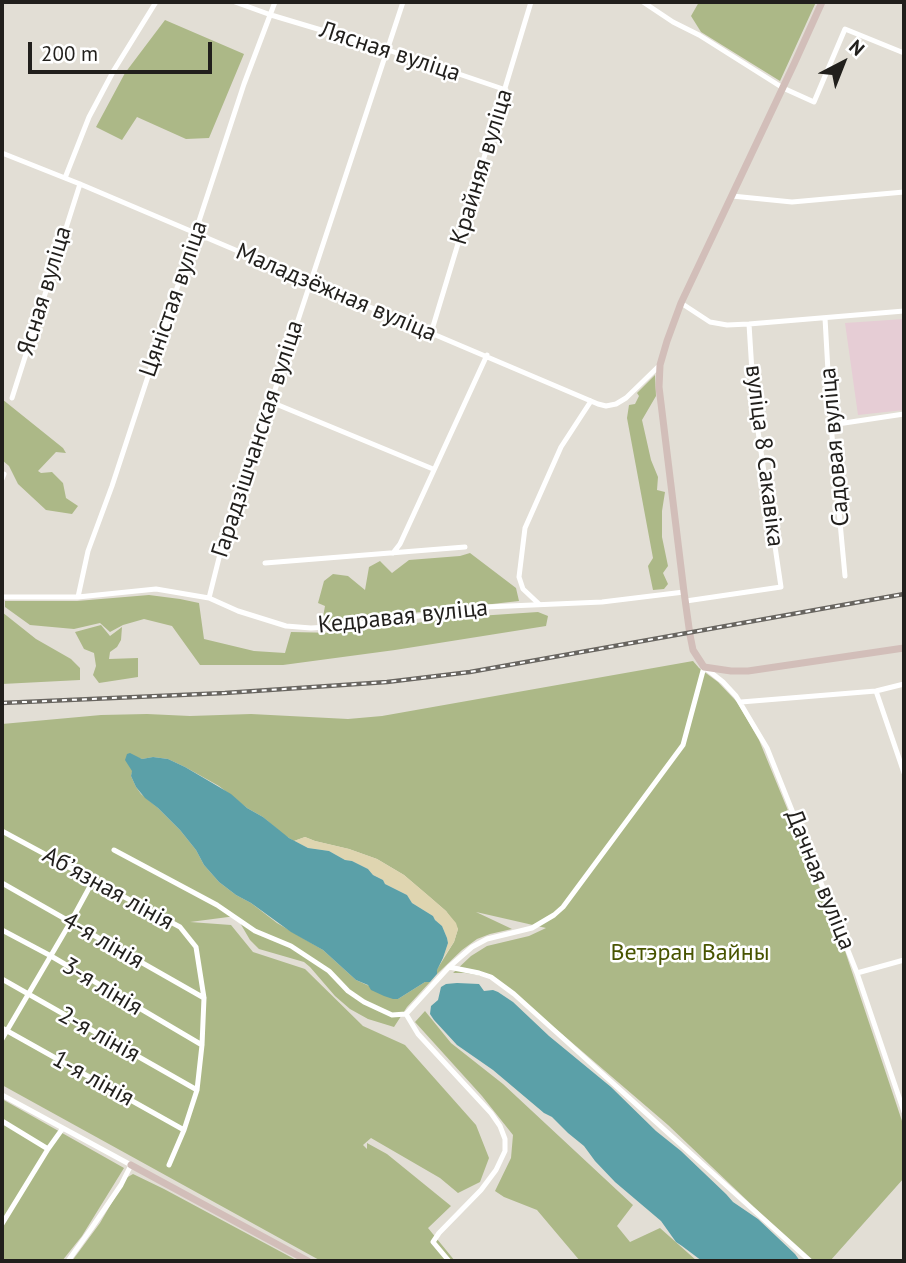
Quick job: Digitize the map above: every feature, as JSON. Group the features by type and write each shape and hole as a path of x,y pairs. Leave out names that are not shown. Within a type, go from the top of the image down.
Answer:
{"main road":[{"path":"822,2 681,303 660,365 659,387 684,592 693,650 704,667 748,671 904,648"},
{"path":"131,1166 308,1261"}],"street":[{"path":"65,178 89,117 156,2"},
{"name":"Лясная вуліца","path":"235,2 506,90"},
{"name":"Цяністая вуліца","path":"78,597 88,551 112,486 244,84 275,2"},
{"name":"Гарадзішчанская вуліца","path":"209,598 228,526 403,2"},
{"name":"Крайняя вуліца","path":"430,333 531,2"},
{"path":"643,2 783,88 814,102 845,29 904,53"},
{"name":"Маладзёжная вуліца","path":"2,153 591,401 607,406 616,404 626,398 660,365"},
{"name":"Ясная вуліца","path":"12,398 80,184"},
{"path":"732,196 792,202 904,192"},
{"path":"681,303 710,322 727,325 904,311"},
{"name":"Садовая вуліца","path":"825,317 831,425 845,576"},
{"name":"вуліца 8 Сакавіка","path":"686,601 781,587 754,404 749,324"},
{"path":"393,553 400,544 487,355"},
{"path":"538,604 523,589 519,577 525,528 561,447 591,401"},
{"path":"271,402 433,469"},
{"path":"831,425 904,414"},
{"path":"265,564 465,547"},
{"name":"Кедравая вуліца","path":"2,597 78,597 156,589 209,598 238,611 286,626 311,628 486,607 602,602 684,592"},
{"path":"114,850 218,905 255,931 291,946 316,961 363,1002 392,1015 406,1014 449,967 479,942 532,928 563,907 683,745 704,667"},
{"name":"Дачная вуліца","path":"704,667 741,702 767,748 858,973 904,1112"},
{"path":"741,702 876,691 904,684"},
{"path":"876,691 904,774"},
{"name":"Абʼязная лінія","path":"2,831 180,926 195,947 204,998 197,1090 169,1165"},
{"path":"2,1039 4,1029 51,956 94,879"},
{"name":"4-я лінія","path":"2,883 204,998"},
{"name":"3-я лінія","path":"2,930 202,1045"},
{"path":"858,973 904,960"},
{"path":"449,967 479,972 491,977 514,994 810,1261"},
{"name":"2-я лінія","path":"2,979 197,1090"},
{"path":"406,1014 418,1034 491,1113 505,1139 503,1157 496,1170 433,1242 449,1261"},
{"name":"1-я лінія","path":"4,1029 184,1130"},
{"path":"2,1095 131,1166 121,1185 68,1261"},
{"path":"2,1121 48,1149"},
{"path":"2,1224 64,1128"}],"shaded area":[{"path":"904,319 904,410 858,415 845,323"}],"green space":[{"path":"699,2 816,2 780,81 701,32 691,16"},
{"path":"165,20 244,54 209,138 186,139 137,117 122,140 96,127 125,73"},
{"path":"655,375 656,396 642,420 651,460 658,477 657,490 665,492 662,537 668,566 663,573 668,584 664,589 653,590 648,566 653,558 627,418 629,405 635,404 639,396 637,393"},
{"path":"2,399 63,448 66,453 56,452 38,471 52,472 63,483 66,498 78,506 72,514 46,510 18,484 9,466 2,460"},
{"path":"470,553 516,588 519,601 322,623 325,606 318,603 324,581 333,574 348,576 365,590 369,567 380,561 392,573 409,560"},
{"path":"149,595 199,603 204,639 254,651 285,653 291,632 337,633 463,617 538,612 548,616 546,626 395,650 283,665 200,665 172,626 144,619 110,632 100,623 74,629 30,625 5,607 5,601 77,601"},
{"path":"2,612 36,639 71,659 80,668 80,680 2,684"},
{"path":"101,625 110,636 122,627 121,640 110,652 109,659 138,658 138,677 99,683 93,675 96,666 94,653 84,649 75,632"},
{"name":"Ветэран Вайны","path":"693,661 737,702 759,740 842,942 904,1127 904,1178 830,1261 814,1261 668,1125 562,1034 489,977 453,973 471,956 487,946 529,936 546,928 476,912 512,929 477,939 437,974 436,971 454,942 458,929 446,911 404,875 377,859 349,849 305,837 294,841 219,786 168,759 136,757 131,776 141,794 180,830 219,882 277,923 323,950 356,980 398,999 425,982 430,982 407,1007 394,1027 368,1019 350,1009 304,962 259,949 250,940 236,916 190,922 231,925 253,952 305,969 363,1026 405,1045 476,1125 489,1158 480,1182 458,1193 440,1178 371,1138 363,1145 367,1149 367,1143 387,1154 451,1206 428,1228 455,1261 321,1261 2,1085 2,724 101,715 147,714 251,714 348,719 382,716"},
{"path":"425,1011 451,1043 503,1084 633,1205 617,1226 630,1242 660,1228 697,1261 580,1261 537,1210 495,1191 511,1158 513,1135 482,1096 415,1022"},
{"path":"2,1099 124,1168 82,1236 62,1261 2,1261"},
{"path":"133,1174 298,1261 72,1261 100,1223 126,1178"}],"sand":[{"path":"305,837 377,859 404,875 446,911 458,929 454,942 443,958 447,938 442,926 433,916 412,903 407,895 385,884 368,869 329,851 308,848 294,841"}],"water":[{"path":"130,753 142,759 168,759 185,767 231,794 289,838 308,848 329,851 352,861 368,869 385,884 407,895 412,903 433,916 442,926 447,938 448,943 437,974 430,982 425,982 398,999 384,996 356,980 323,950 236,895 219,882 180,830 136,787 131,776 132,771 125,760"},
{"path":"457,983 479,984 484,991 493,990 513,1002 611,1087 733,1202 758,1219 800,1261 702,1261 676,1242 661,1221 615,1182 584,1146 493,1070 457,1045 434,1020 430,1014 431,1006 438,1000 441,987"}],"railway":[{"path":"2,703 225,693 387,682 470,672 904,594"}]}
